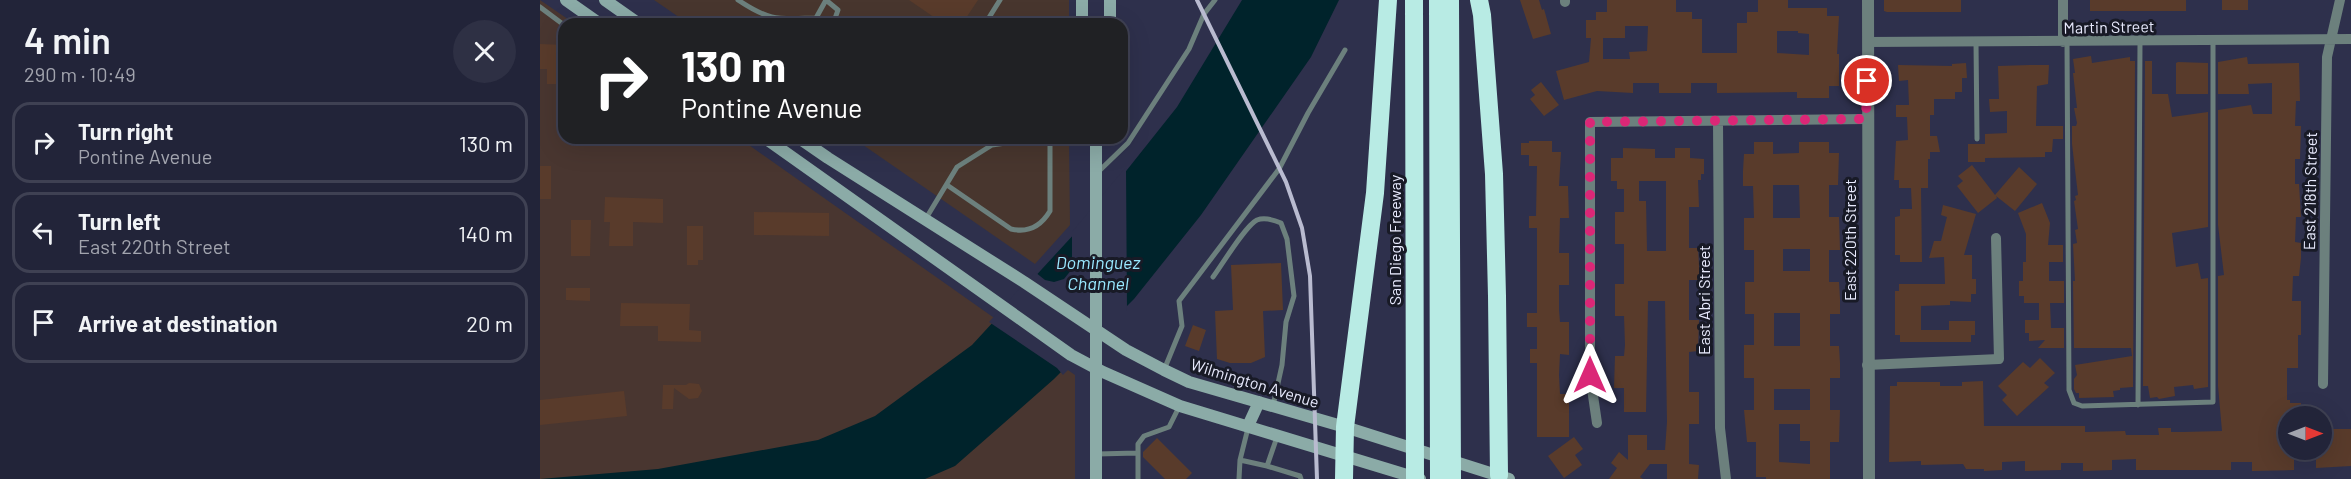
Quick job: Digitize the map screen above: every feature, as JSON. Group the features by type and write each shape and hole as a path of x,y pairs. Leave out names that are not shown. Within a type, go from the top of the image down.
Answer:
{"highway":[{"path":"1344,479 1345,427 1375,193 1388,0"},
{"name":"San Diego Freeway","path":"1414,0 1433,409 1452,479"},
{"path":"1429,0 1433,409 1439,479"},
{"path":"1430,479 1433,409 1438,0"},
{"name":"San Diego Freeway","path":"1418,479 1433,409 1450,0"},
{"path":"1479,0 1494,174 1504,477"}],"main road":[{"path":"605,0 630,18"},
{"path":"1082,0 1082,18"},
{"path":"1110,0 1110,18"},
{"path":"571,1 592,18"},
{"path":"773,144 1098,373 1180,406 1418,479"},
{"name":"Wilmington Avenue","path":"808,144 1126,350 1164,370 1189,381 1504,477"},
{"path":"1096,144 1094,329 1098,373 1096,479"},
{"path":"1248,426 1259,402"}],"street":[{"name":"East 220th Street","path":"1868,0 1866,119 1869,479"},
{"path":"2063,0 2065,42"},
{"name":"East 218th Street","path":"2323,384 2327,57 2340,0"},
{"name":"Martin Street","path":"1868,42 2351,39"},
{"path":"1597,423 1590,375 1590,122 1866,119"},
{"name":"East Abri Street","path":"1718,121 1720,428 1726,479"},
{"path":"1867,365 1999,358 1996,238"}],"lane":[{"path":"738,0 755,12 771,18"},
{"path":"816,18 826,0 838,10 835,18"},
{"path":"989,18 1000,0"},
{"path":"1128,143 1189,49 1204,14 1215,0"},
{"path":"540,7 558,20"},
{"path":"2065,42 2070,396 2074,403 2082,406 2212,402 2213,41"},
{"path":"1976,42 1977,139"},
{"path":"2138,405 2140,42"},
{"path":"1164,370 1182,327 1179,301 1221,242 1279,169 1308,112 1345,50"},
{"path":"925,220 957,167 992,145 1000,144"},
{"path":"946,185 1011,229 1021,231 1035,227 1044,221 1050,211 1050,144"},
{"path":"1096,174 1127,144"},
{"path":"1213,278 1244,234 1257,220 1269,219 1281,223 1287,239 1294,296 1286,322 1282,365 1273,406"},
{"path":"1138,479 1138,444 1144,436 1169,427 1180,406"},
{"path":"1239,479 1240,460 1248,426"},
{"path":"1267,466 1278,435"},
{"path":"1096,454 1137,453"},
{"path":"1240,460 1300,476 1301,479"}],"shaded area":[{"path":"540,0 566,18 558,18 558,144 748,144 1075,375 1075,479 540,479"},
{"path":"654,0 1069,0 1069,18 680,18"},
{"path":"862,144 1069,144 1070,225 1035,264"}],"water":[{"name":"Dominguez Channel","path":"1242,0 1339,0 1311,57 1201,215 1134,299 1054,379 955,466 925,479 540,479 658,469 818,440 875,416 972,345 1088,219 1177,107"}],"pier":[{"path":"1126,167 1127,311 1063,375 1057,368 989,322 1035,272 1045,280 1054,282 1064,279 1072,269 1072,232"}],"building":[{"path":"909,0 978,0 966,18 935,18"},
{"path":"1520,0 1539,0 1551,34 1533,39"},
{"path":"1607,0 1676,0 1676,12 1692,12 1692,19 1702,19 1702,53 1737,53 1737,23 1747,23 1747,12 1758,12 1758,0 1788,0 1788,8 1827,8 1827,16 1839,16 1837,54 1839,54 1839,86 1829,86 1829,98 1797,98 1797,92 1717,93 1717,83 1691,83 1691,93 1659,93 1659,83 1633,83 1633,93 1597,91 1564,100 1556,71 1589,62 1591,38 1586,38 1586,20 1596,20 1596,12 1607,12","holes":["1625,26 1648,26 1647,51 1629,52 1630,59 1603,59 1603,38 1625,38","1777,31 1798,31 1798,33 1809,34 1809,55 1777,53"]},
{"path":"1884,0 1961,0 1961,12 1887,12 1884,11"},
{"path":"2090,0 2186,0 2186,11 2090,11"},
{"path":"2222,0 2248,0 2248,10 2222,10"},
{"path":"540,44 558,45 558,84 547,84 547,69 540,69"},
{"path":"2091,56 2092,63 2130,57 2130,61 2135,61 2133,387 2113,391 2114,397 2079,398 2079,393 2076,393 2074,389 2074,379 2077,375 2075,365 2132,356 2131,348 2074,348 2073,244 2077,243 2075,230 2078,229 2074,201 2075,196 2078,195 2072,144 2072,126 2076,126 2077,123 2074,108 2077,108 2073,59"},
{"path":"2247,57 2248,64 2299,63 2300,101 2296,101 2295,126 2301,126 2300,159 2295,159 2295,184 2299,184 2301,217 2296,217 2295,242 2301,243 2301,258 2299,276 2293,276 2292,301 2301,301 2301,335 2298,335 2298,368 2287,368 2287,400 2290,400 2290,403 2301,403 2301,406 2278,406 2278,460 2294,460 2294,470 2252,471 2252,462 2231,462 2231,470 2136,470 2136,459 2112,460 2112,470 2083,471 2083,463 2061,463 2061,470 2025,471 2025,461 2002,462 2002,470 1984,471 1984,469 1966,469 1963,464 1921,465 1921,461 1889,462 1890,386 1897,386 1897,382 1940,382 1940,386 1962,386 1962,382 1983,381 1984,426 2085,426 2085,432 2125,431 2126,435 2159,435 2158,428 2171,428 2171,432 2222,431 2218,386 2218,276 2224,275 2218,225 2218,110 2251,105 2253,114 2272,114 2272,83 2248,84 2249,94 2218,94 2218,62"},
{"path":"2145,61 2152,61 2152,94 2168,94 2172,117 2208,112 2208,227 2172,233 2176,267 2198,263 2201,279 2208,278 2208,387 2194,389 2193,385 2174,387 2175,396 2159,399 2150,398 2148,386 2143,386"},
{"path":"1966,63 1967,78 1962,78 1962,92 1955,92 1955,99 1934,99 1934,115 1930,115 1930,136 1937,136 1940,152 1930,152 1928,188 1921,188 1922,262 1900,262 1900,255 1895,255 1895,217 1900,216 1900,209 1912,209 1911,188 1899,188 1899,180 1894,180 1896,141 1908,140 1907,117 1896,117 1896,105 1909,105 1908,80 1899,81 1898,65 1952,66 1952,64"},
{"path":"2176,63 2208,63 2208,94 2176,94"},
{"path":"2049,65 2048,84 2037,86 2036,126 2063,126 2063,139 2053,139 2052,152 2045,152 2045,157 1985,158 1985,162 1968,162 1968,144 1985,144 1985,134 2007,133 2007,111 1990,112 1989,99 1999,99 1998,66"},
{"path":"1541,82 1559,105 1544,116 1530,99 1535,95 1531,90"},
{"path":"1529,141 1552,141 1552,152 1561,152 1559,186 1568,186 1569,218 1560,218 1559,253 1569,253 1569,285 1559,285 1559,310 1560,322 1569,322 1569,355 1560,354 1559,375 1560,394 1569,394 1569,437 1537,437 1537,363 1530,363 1530,349 1537,349 1537,327 1527,327 1527,313 1537,313 1537,228 1529,228 1529,216 1536,216 1537,166 1529,166 1529,155 1521,155 1521,143 1529,143"},
{"path":"1754,142 1773,142 1773,154 1799,153 1799,142 1829,142 1829,153 1839,153 1838,185 1829,185 1829,217 1839,217 1840,250 1829,250 1829,282 1839,282 1840,299 1840,314 1830,314 1830,346 1839,346 1840,378 1830,378 1830,410 1840,410 1839,442 1830,442 1830,479 1756,477 1756,442 1747,442 1744,410 1754,410 1754,378 1744,378 1744,345 1754,345 1754,314 1745,314 1745,282 1754,282 1754,250 1744,250 1744,218 1754,218 1753,186 1743,186 1743,171 1744,154 1754,154","holes":["1773,185 1799,185 1800,218 1773,218","1783,249 1810,249 1810,271 1783,271","1774,313 1800,313 1800,346 1774,346","1774,389 1810,389 1810,410 1774,410","1779,424 1800,424 1800,441 1810,441 1810,464 1779,462"]},
{"path":"1623,148 1655,149 1655,158 1675,158 1675,148 1690,148 1690,158 1704,159 1704,174 1701,174 1701,180 1698,180 1699,207 1689,207 1689,248 1698,248 1699,280 1689,280 1689,320 1699,320 1698,351 1689,352 1689,392 1699,392 1699,424 1689,424 1689,464 1699,465 1698,479 1667,479 1667,464 1650,464 1640,477 1643,479 1609,479 1617,468 1611,463 1619,452 1628,460 1628,435 1647,435 1647,450 1665,450 1667,422 1665,301 1648,301 1646,412 1624,412 1624,388 1614,388 1615,356 1624,356 1625,345 1624,316 1615,316 1615,284 1624,284 1624,244 1615,244 1615,212 1624,212 1624,189 1617,189 1617,181 1611,181 1611,158 1623,158","holes":["1639,181 1666,181 1666,251 1647,251 1646,201 1639,201"]},
{"path":"1972,165 1995,195 2019,167 2037,184 2015,211 1996,196 1997,198 1978,213 1957,186 1963,181 1958,176"},
{"path":"540,166 551,166 551,199 540,199"},
{"path":"605,197 663,199 663,223 633,222 633,246 609,246 610,222 604,222"},
{"path":"2042,203 2050,223 2048,245 2063,245 2063,262 2049,262 2049,281 2064,281 2064,303 2050,303 2051,328 2064,328 2064,348 2038,348 2045,340 2029,341 2029,333 2025,333 2025,320 2039,320 2039,303 2024,303 2024,296 2019,296 2019,281 2023,281 2023,262 2026,262 2026,234 2018,213"},
{"path":"1943,205 1976,214 1964,255 1972,255 1972,279 1976,279 1976,294 1971,294 1971,302 1950,301 1950,305 1921,306 1921,330 1949,330 1949,321 1975,321 1975,335 1971,335 1971,342 1900,342 1900,335 1895,335 1895,291 1899,291 1899,284 1945,284 1944,257 1929,258 1934,241 1941,241 1947,217 1941,215"},
{"path":"754,212 829,213 829,236 754,235"},
{"path":"571,220 591,220 590,256 571,256"},
{"path":"687,226 703,226 703,260 698,260 698,265 687,265"},
{"path":"1281,263 1283,310 1263,311 1265,357 1251,363 1230,363 1217,359 1215,311 1233,310 1231,265"},
{"path":"566,288 590,288 590,301 566,300"},
{"path":"621,303 690,304 689,330 701,331 701,342 658,341 658,326 620,326"},
{"path":"1193,325 1206,330 1199,351 1185,346"},
{"path":"2040,358 2055,373 2044,383 2049,387 2017,416 2002,400 2007,395 1998,386 2023,362 2030,368"},
{"path":"699,384 702,391 698,398 689,399 674,388 673,409 662,409 663,385"},
{"path":"624,391 627,416 540,425 540,400"},
{"path":"2332,429 2351,429 2351,466 2316,468 2316,460 2332,460"},
{"path":"1574,437 1583,449 1575,455 1582,465 1564,478 1548,456"},
{"path":"1157,438 1192,473 1186,479 1165,479 1143,457 1143,452"}],"railway":[{"path":"1197,0 1286,182 1302,228 1310,276 1317,479"}],"route":[{"path":"1590,375 1590,122 1866,119 1867,81"}]}
